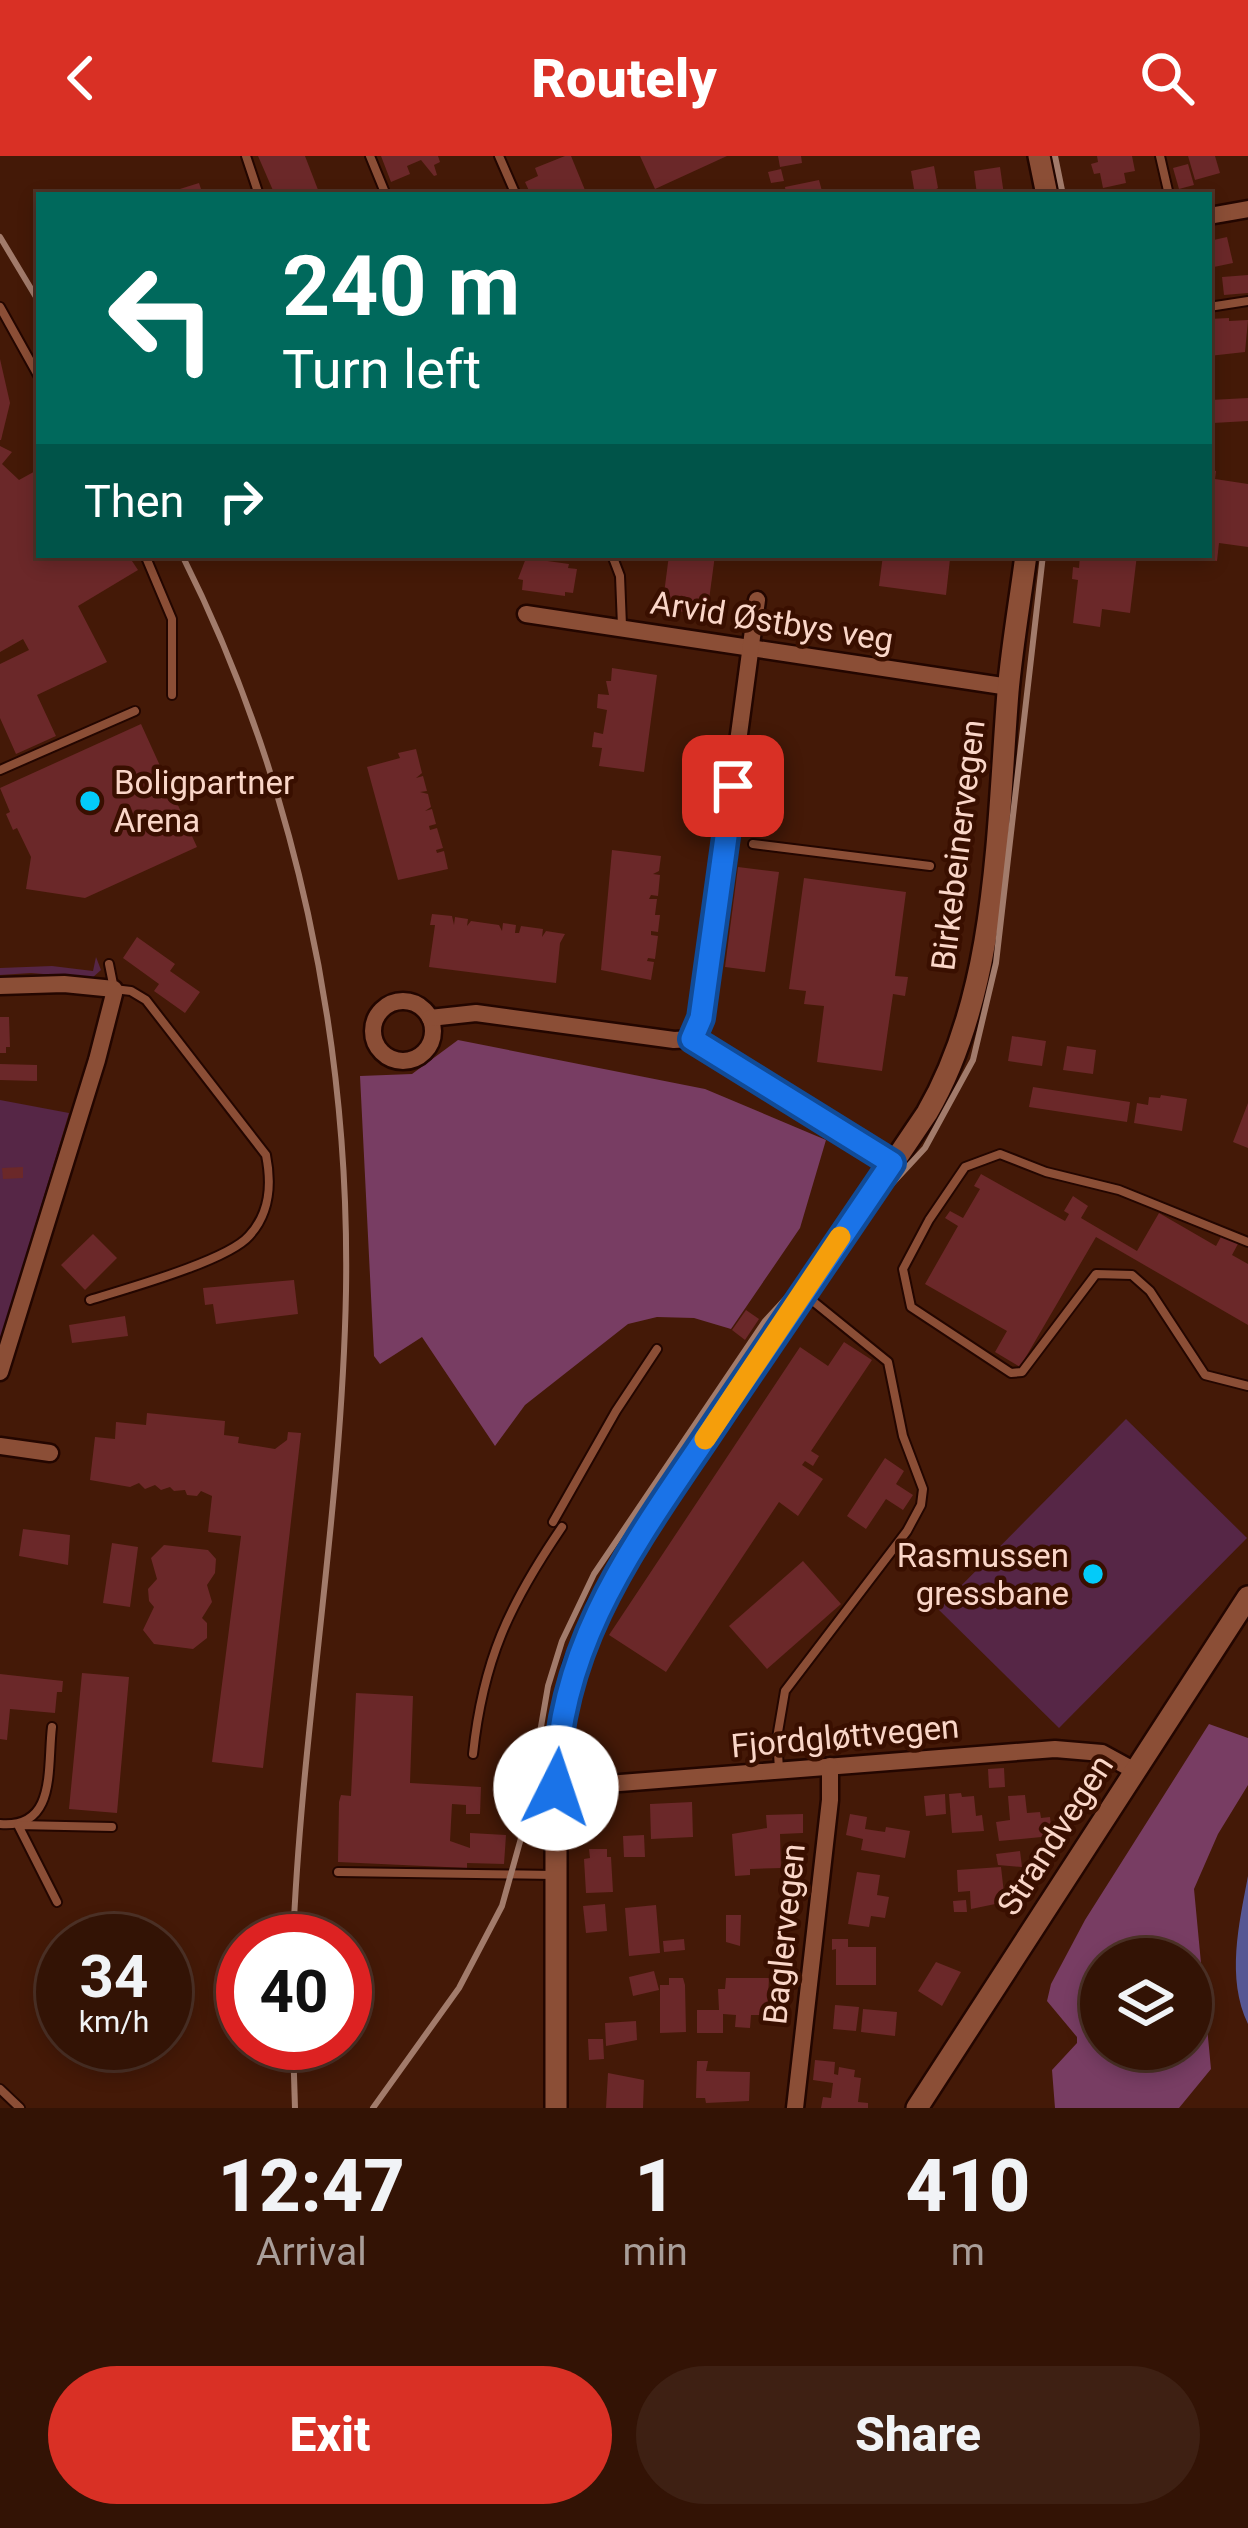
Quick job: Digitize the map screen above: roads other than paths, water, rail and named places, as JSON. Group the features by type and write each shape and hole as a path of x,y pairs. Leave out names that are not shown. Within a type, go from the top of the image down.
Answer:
{"street":[{"path":"1039,156 1046,192"},
{"path":"1212,215 1248,209"},
{"name":"Birkebeinervegen","path":"556,2108 556,1754 566,1695 599,1605 943,1085 980,970 1026,558"},
{"path":"692,1039 701,1018 757,600"},
{"name":"Arvid Østbys veg","path":"526,614 1009,687"},
{"path":"0,986 114,988 97,1060 0,1372"},
{"path":"430,1018 476,1012 692,1039 892,1163"},
{"path":"0,1446 50,1453"},
{"name":"Strandvegen","path":"917,2108 1248,1597"},
{"name":"Fjordgløttvegen","path":"556,1788 1078,1749 1102,1753 1135,1771"},
{"name":"Baglervegen","path":"795,2108 830,1766"}],"lane":[{"path":"246,156 258,192"},
{"path":"370,156 385,192"},
{"path":"499,156 515,192"},
{"path":"1160,156 1168,192"},
{"path":"1212,307 1248,301"},
{"path":"0,307 36,372"},
{"path":"146,558 172,619 172,695"},
{"path":"613,558 620,576 622,628"},
{"path":"0,770 136,711"},
{"path":"753,844 930,866"},
{"path":"90,1300 191,1267 248,1239 267,1206 271,1179 266,1156 146,1000 114,988 109,964"},
{"path":"1248,1242 1120,1190 1046,1172 1000,1154 965,1167 902,1269 911,1307 1011,1373 1022,1372 1096,1274 1132,1275 1150,1291 1205,1375 1248,1386"},
{"path":"779,1771 777,1738 785,1691 907,1531 923,1489 903,1436 888,1362 802,1292"},
{"path":"473,1754 482,1688 505,1621 616,1411 657,1349"},
{"path":"18,1826 35,1818 43,1806 52,1726"},
{"path":"0,1824 112,1827"},
{"path":"18,1826 57,1902"},
{"path":"338,1871 556,1875"},
{"path":"0,2089 20,2108"}],"railway":[{"path":"1055,156 1062,192"},
{"path":"0,237 36,297"},
{"path":"183,558 222,641 285,821 326,1007 338,1102 345,1197 343,1373 295,1914"},
{"path":"373,2108 459,1988 502,1906 523,1831 548,1686 562,1641 594,1574 765,1321 925,1148 973,1060 996,963 1043,558"},
{"path":"294,2070 295,2108"}],"place":[{"name":"Boligpartner Arena","path":"90,801"},
{"name":"Rasmussen gressbane","path":"1093,1574"}]}
